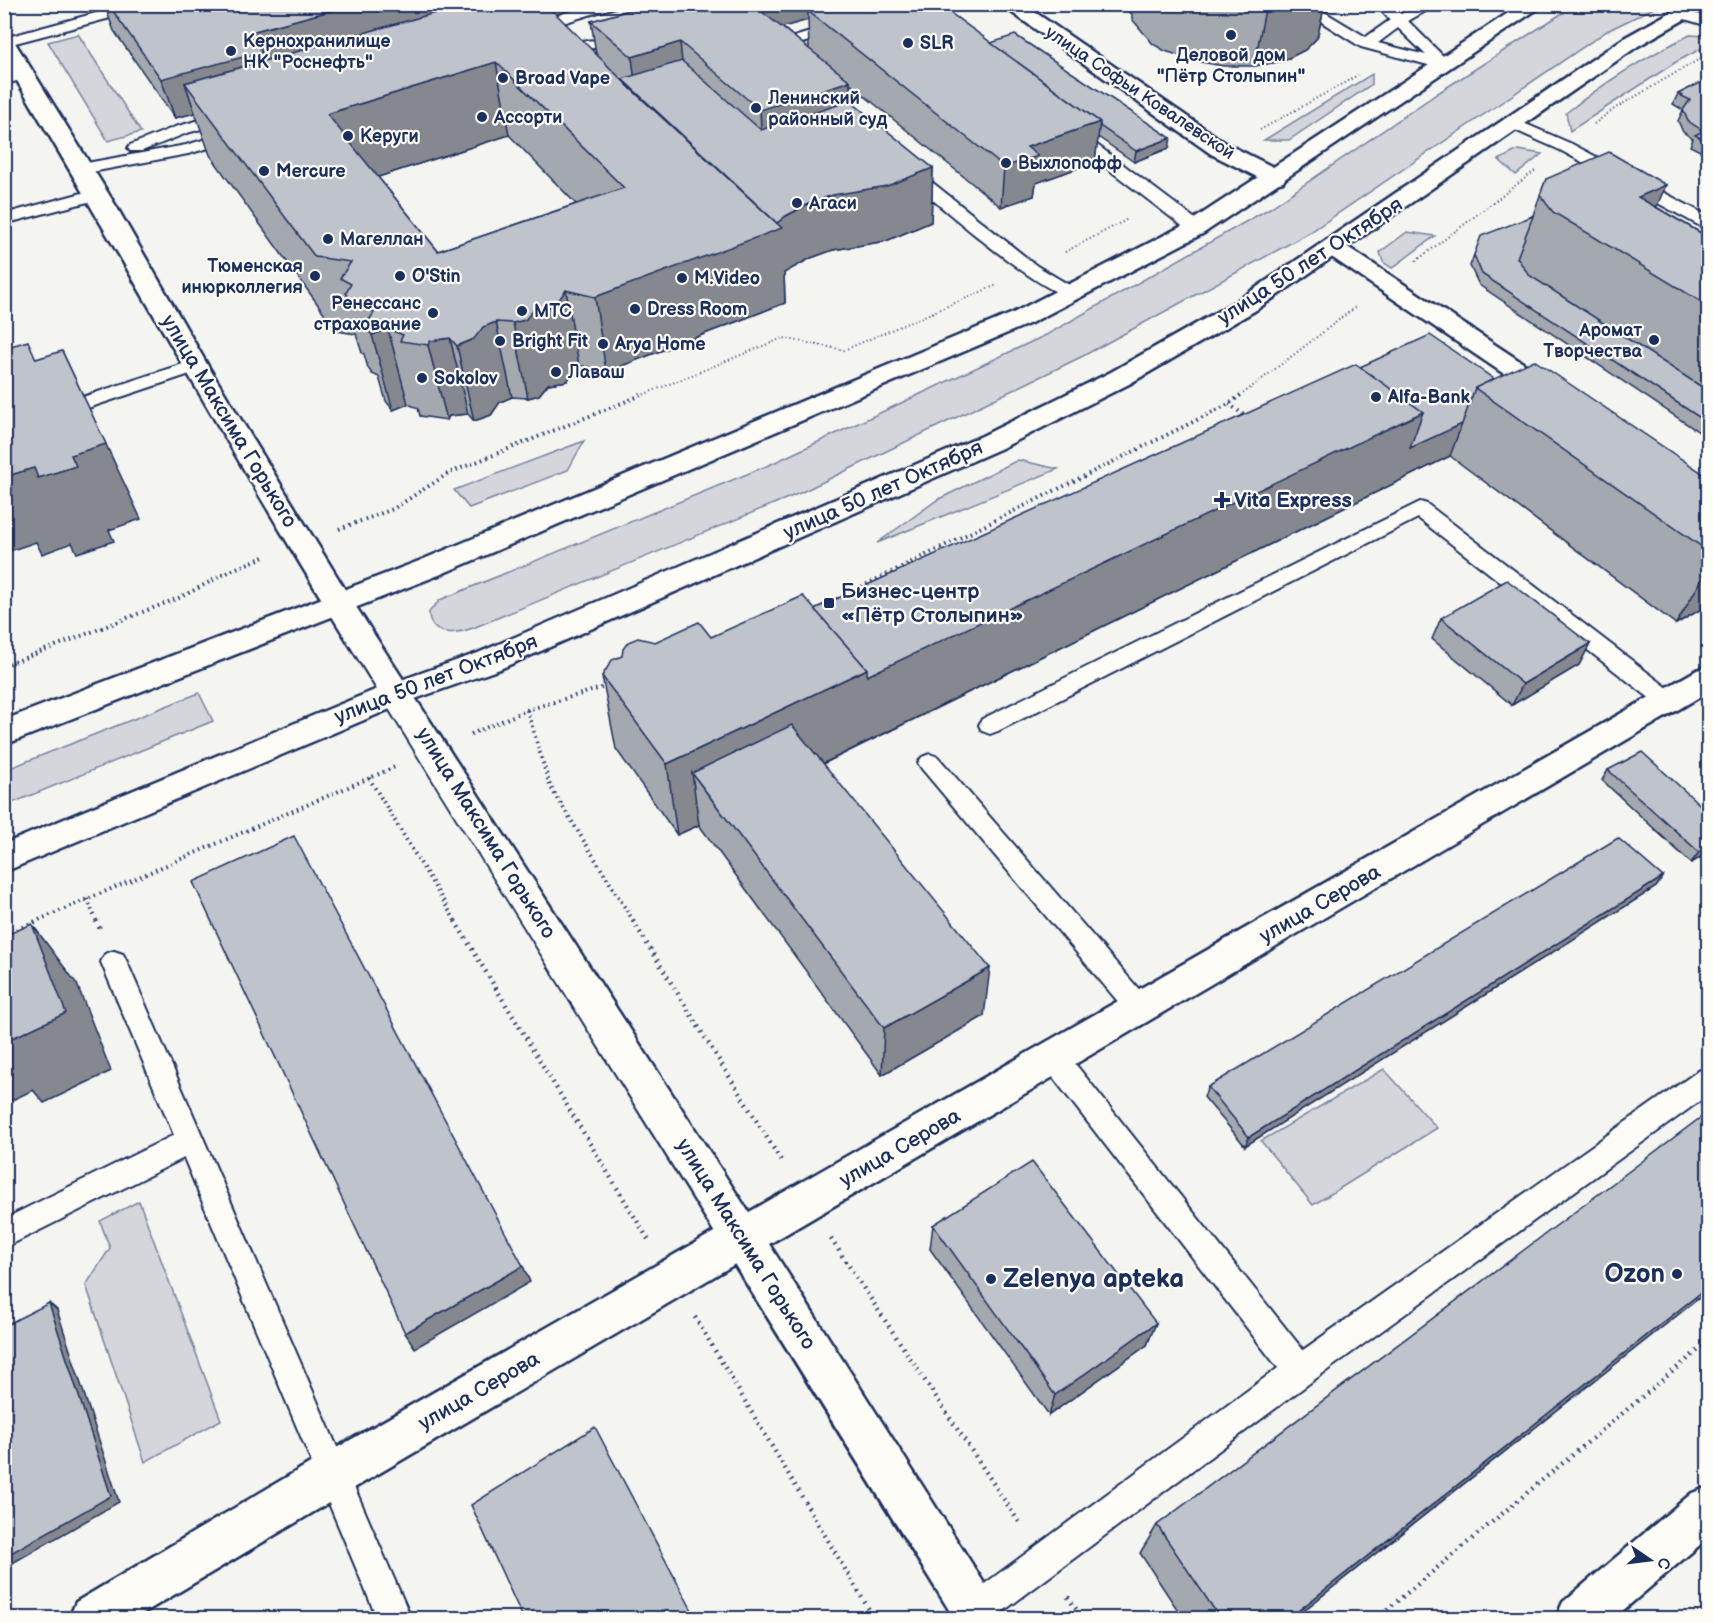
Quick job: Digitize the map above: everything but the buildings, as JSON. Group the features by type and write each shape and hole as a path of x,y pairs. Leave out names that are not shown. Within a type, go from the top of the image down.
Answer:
{"street":[{"name":"улица Софьи Ковалевской","path":"1009,4 1219,149 1275,177"},
{"path":"4,733 429,568 1022,318 1196,228 1536,4"},
{"name":"улица 50 лет Октября","path":"4,859 398,693 489,661 992,442 1120,378 1247,305 1631,42 1691,9"},
{"name":"улица Максима Горького","path":"5,41 15,78 97,194 195,366 339,603 743,1239 978,1615"},
{"path":"1332,247 1572,408"},
{"name":"улица Серова","path":"92,1618 333,1475 1055,1059 1708,678"},
{"path":"1579,1618 1708,1509"}],"lane":[{"path":"5,41 147,4"},
{"path":"521,32 610,4"},
{"path":"1300,4 1366,44 1443,64"},
{"path":"1382,4 1443,64"},
{"path":"1366,44 1400,20 1431,4"},
{"path":"1691,9 1708,22"},
{"path":"778,67 755,49 855,22"},
{"path":"544,52 577,45 624,44 646,37"},
{"path":"81,169 181,130 249,111"},
{"path":"1057,122 1196,228"},
{"path":"1514,124 1566,147 1708,223"},
{"path":"81,169 188,149 256,130"},
{"path":"896,162 1031,270 1070,293"},
{"path":"4,219 97,194"},
{"path":"4,430 195,366"},
{"path":"990,725 1420,509 1669,701"},
{"path":"930,763 1140,1009"},
{"path":"114,963 394,1618"},
{"path":"1055,1059 1300,1371"},
{"path":"978,1615 1300,1371 1708,1080"},
{"path":"4,1234 190,1141"}],"path":[{"path":"1219,149 1257,132 1399,51"},
{"path":"818,609 1229,404 1614,109 1708,54"},
{"path":"393,509 449,473 783,338 844,350 1031,270 1161,201"},
{"path":"1229,404 1256,425"},
{"path":"4,666 181,597"},
{"path":"4,935 527,710 619,683"},
{"path":"369,778 673,1280 874,1618"},
{"path":"1377,1618 1708,1342"}],"shaded area":[{"path":"1580,4 1660,5 1607,31 1309,233 1083,356 800,493 473,628 459,632 445,632 433,626 429,612 440,600 769,465 1048,334 1270,208 1438,93"},
{"path":"78,34 141,132 108,141 48,42"},
{"path":"1690,35 1708,36 1708,45 1676,62 1570,131 1566,113 1626,71"},
{"path":"1372,74 1372,84 1289,140 1264,140"},
{"path":"1518,150 1542,154 1516,175 1499,160"},
{"path":"1407,232 1435,236 1392,268 1383,262 1380,252"},
{"path":"584,441 568,470 469,508 454,490"},
{"path":"1018,460 1058,469 877,543 937,500"},
{"path":"199,693 213,721 5,806 5,770"},
{"path":"1384,1069 1437,1128 1313,1205 1261,1141"},
{"path":"139,1201 221,1420 145,1462 86,1285 110,1248 100,1221"}],"place":[{"name":"Деловой дом \"Пётр Столыпин\"","path":"1231,35"},
{"name":"SLR","path":"908,43"},
{"name":"Кернохранилище НК \"Роснефть\"","path":"231,51"},
{"name":"Broad Vape","path":"503,78"},
{"name":"Ленинский районный суд","path":"756,108"},
{"name":"Ассорти","path":"482,117"},
{"name":"Керуги","path":"348,136"},
{"name":"Выхлопофф","path":"1006,163"},
{"name":"Mercure","path":"264,171"},
{"name":"Агаси","path":"797,203"},
{"name":"Магеллан","path":"328,239"},
{"name":"Тюменская инюрколлегия","path":"315,276"},
{"name":"O'Stin","path":"400,276"},
{"name":"M.Video","path":"682,278"},
{"name":"Dress Room","path":"635,309"},
{"name":"МТС","path":"522,311"},
{"name":"Ренессанс страхование","path":"433,313"},
{"name":"Аромат Творчества","path":"1654,340"},
{"name":"Bright Fit","path":"500,341"},
{"name":"Arya Home","path":"603,344"},
{"name":"Лаваш","path":"556,372"},
{"name":"Sokolov","path":"422,378"},
{"name":"Alfa-Bank","path":"1376,397"},
{"name":"Vita Express","path":"1222,500"},
{"name":"Бизнес-центр «Пётр Столыпин»","path":"829,603"},
{"name":"Ozon","path":"1677,1274"},
{"name":"Zelenya apteka","path":"991,1279"}]}
